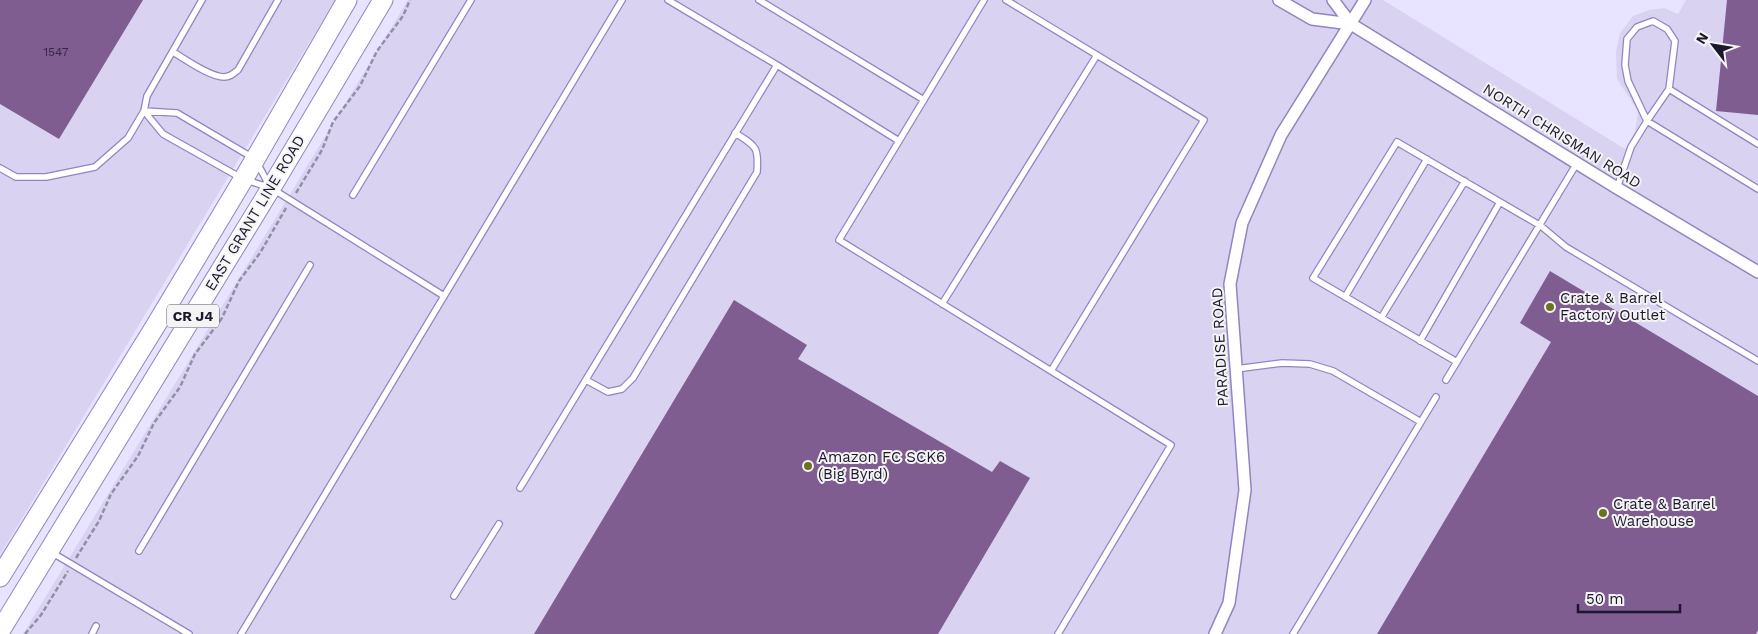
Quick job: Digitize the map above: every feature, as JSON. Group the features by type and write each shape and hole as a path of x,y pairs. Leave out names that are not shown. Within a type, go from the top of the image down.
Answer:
{"main road":[{"name":"EAST GRANT LINE ROAD","path":"0,577 151,334 255,159 346,0"},
{"name":"EAST GRANT LINE ROAD","path":"0,631 271,188 383,0"}],"street":[{"name":"NORTH CHRISMAN ROAD","path":"1279,0 1312,19 1351,24"},
{"name":"NORTH CHRISMAN ROAD","path":"1333,0 1351,24 1617,188 1758,272"},
{"name":"PARADISE ROAD","path":"1215,634 1228,603 1245,490 1230,284 1242,223 1281,135 1365,0"}],"lane":[{"path":"0,168 16,177 46,177 94,168 128,138 144,111 147,96 202,0"},
{"path":"172,52 212,74 221,77 230,76 238,70 278,0"},
{"path":"354,195 471,0"},
{"path":"241,634 622,0"},
{"path":"668,0 899,141"},
{"path":"759,0 924,100"},
{"path":"984,0 839,240 1171,446 1058,634"},
{"path":"1006,0 1204,120 1051,371"},
{"path":"1617,188 1631,148 1647,121 1669,89 1675,41 1667,29 1653,21 1637,27 1627,39 1625,65 1628,81 1647,121 1758,189"},
{"path":"942,304 1097,55"},
{"path":"520,488 777,65"},
{"path":"1669,89 1758,144"},
{"path":"144,111 177,113 255,159 271,188"},
{"path":"144,111 163,134 243,179 271,188 444,296"},
{"path":"586,380 608,392 622,390 633,378 757,172 758,156 753,144 736,133"},
{"path":"1457,362 1313,278 1398,142 1541,226 1566,246 1758,361"},
{"path":"1345,297 1427,159"},
{"path":"1446,380 1541,226 1577,163"},
{"path":"1381,318 1465,181"},
{"path":"1420,341 1500,202"},
{"path":"139,551 310,265"},
{"path":"1236,369 1282,363 1310,364 1333,371 1421,422"},
{"path":"1293,634 1436,397"},
{"path":"454,596 499,524"},
{"path":"50,551 189,634"},
{"path":"92,634 96,626"}],"path":[{"path":"26,634 99,521 111,494 138,456 154,423 180,387 195,354 222,318 239,281 260,253 322,150 334,122 360,86 377,51 403,16 410,0"}],"shaded area":[{"path":"0,0 335,0 0,555"},
{"path":"408,0 1383,0 1625,149 1635,132 1638,111 1617,79 1616,52 1620,33 1633,16 1649,10 1664,8 1678,14 1686,0 1758,0 1758,634 23,634"}],"building":[{"path":"0,0 143,0 59,139 0,104"},
{"path":"1727,0 1758,0 1758,115 1716,111"},
{"name":"Crate & Barrel Warehouse","path":"1550,271 1758,396 1758,630 1756,634 1377,634 1551,342 1520,323"},
{"name":"Amazon FC SCK6 (Big Byrd)","path":"734,300 807,345 798,359 992,472 1000,461 1030,478 938,634 534,634"}],"place":[{"name":"Crate & Barrel Factory Outlet","path":"1550,307"},
{"name":"Amazon FC SCK6 (Big Byrd)","path":"808,466"},
{"name":"Crate & Barrel Warehouse","path":"1603,513"}]}
